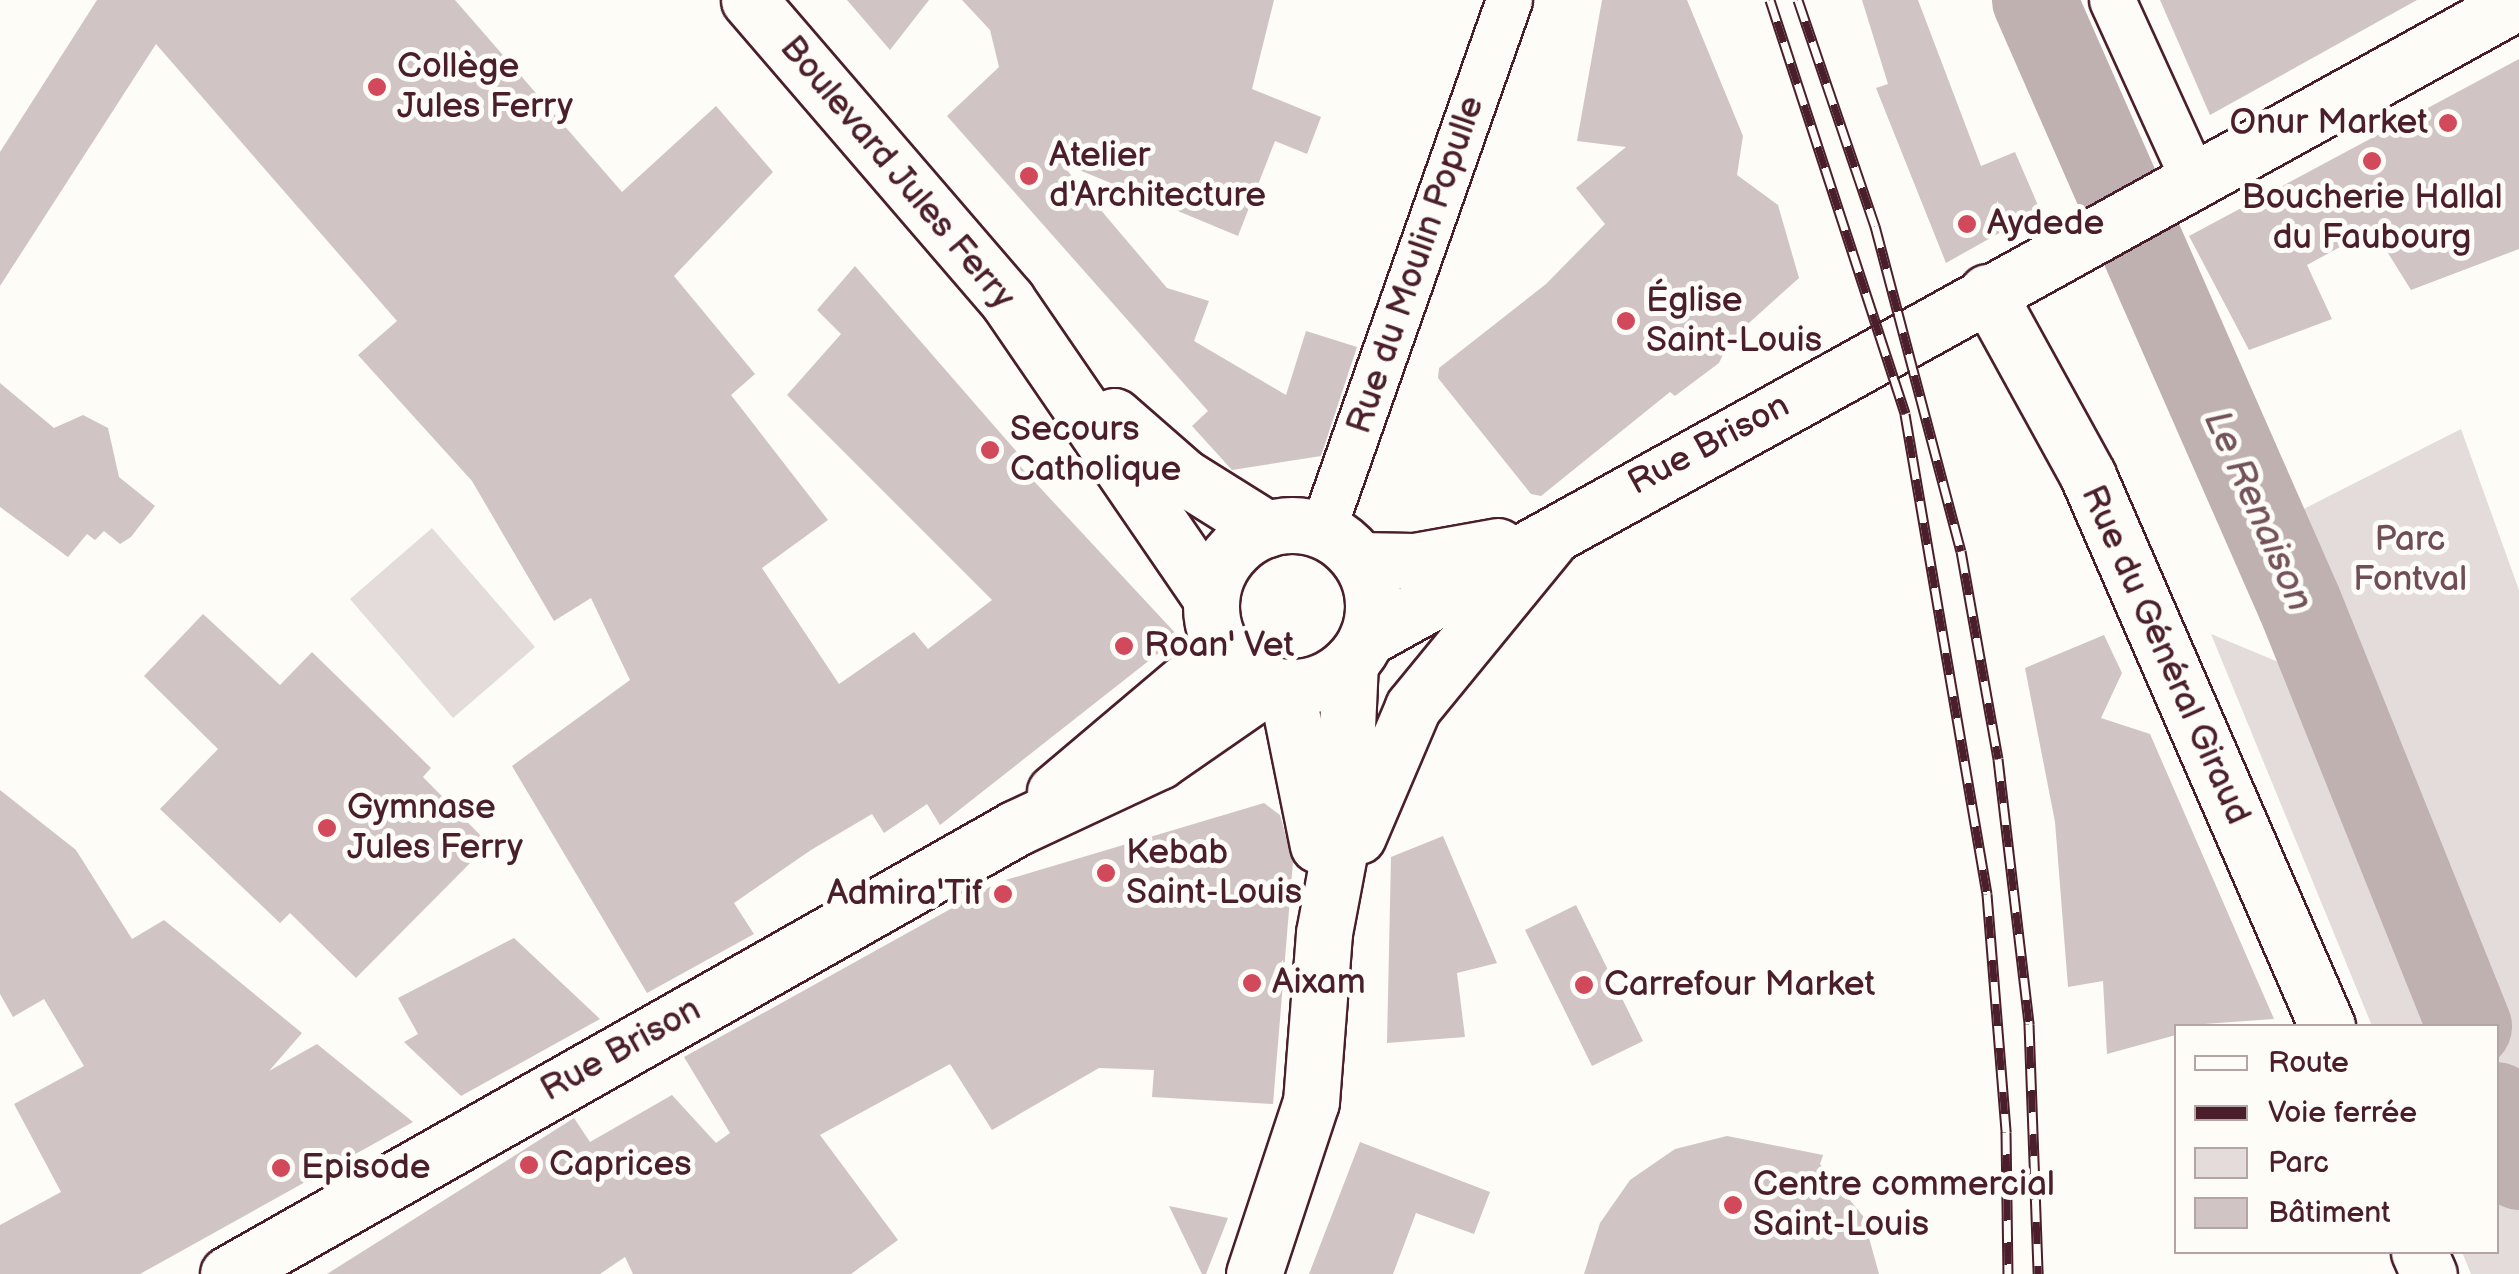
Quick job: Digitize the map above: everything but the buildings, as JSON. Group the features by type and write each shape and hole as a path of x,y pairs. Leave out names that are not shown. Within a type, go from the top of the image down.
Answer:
{"main road":[{"name":"Boulevard Jules Ferry","path":"749,0 1043,348 1172,467 1267,529"},
{"name":"Rue Brison","path":"1358,651 1550,531 2519,1"},
{"name":"Rue du Général Giraud","path":"1987,292 2088,476 2326,1024"},
{"name":"Boulevard Jules Ferry","path":"1043,348 1218,624"},
{"path":"1254,1274 1311,1102 1324,933 1342,838 1358,651 1373,598 1340,545 1267,529 1228,555 1218,624 1278,685 1317,820 1324,933"},
{"path":"1324,933 1389,750 1413,707 1456,646 1550,531"},
{"name":"Rue Brison","path":"1340,545 1414,561 1550,531"},
{"name":"Rue Brison","path":"1016,828 1218,624"},
{"path":"1278,685 1310,685 1358,651"},
{"name":"Rue Brison","path":"228,1274 1016,828 1159,761 1278,685"}],"street":[{"name":"Rue du Moulin Populle","path":"1340,545 1509,0"},
{"path":"2112,0 2179,188"}],"green space":[{"name":"Parc Fontval","path":"2461,429 2519,590 2519,1274 2471,1274 2463,1254 2499,1254 2499,1024 2371,1024 2211,634 2380,704 2284,519"},
{"path":"432,528 535,647 453,718 350,599"}],"waterway":[{"name":"Le Renaison","path":"2034,0 2299,603 2468,1024"},
{"name":"Le Renaison","path":"2499,1112 2519,1167"}],"railway":[{"path":"1770,0 1905,414 1987,894 2006,1132 2008,1274"},
{"path":"1798,0 1875,226 1961,551 1998,759 2029,1024 2038,1274"}],"place":[{"name":"Collège Jules Ferry","path":"377,87"},
{"name":"Onur Market","path":"2448,123"},
{"name":"Boucherie Hallal du Faubourg","path":"2372,161"},
{"name":"Atelier d'Architecture","path":"1029,176"},
{"name":"Aydede","path":"1967,224"},
{"name":"Église Saint-Louis","path":"1626,321"},
{"name":"Secours Catholique","path":"990,450"},
{"name":"Roan' Vet","path":"1124,646"},
{"name":"Gymnase Jules Ferry","path":"327,828"},
{"name":"Kebab Saint-Louis","path":"1106,873"},
{"name":"Admira'Tif","path":"1003,894"},
{"name":"Aixam","path":"1252,983"},
{"name":"Carrefour Market","path":"1584,985"},
{"name":"Caprices","path":"529,1165"},
{"name":"Episode","path":"281,1168"},
{"name":"Centre commercial Saint-Louis","path":"1733,1205"}]}
